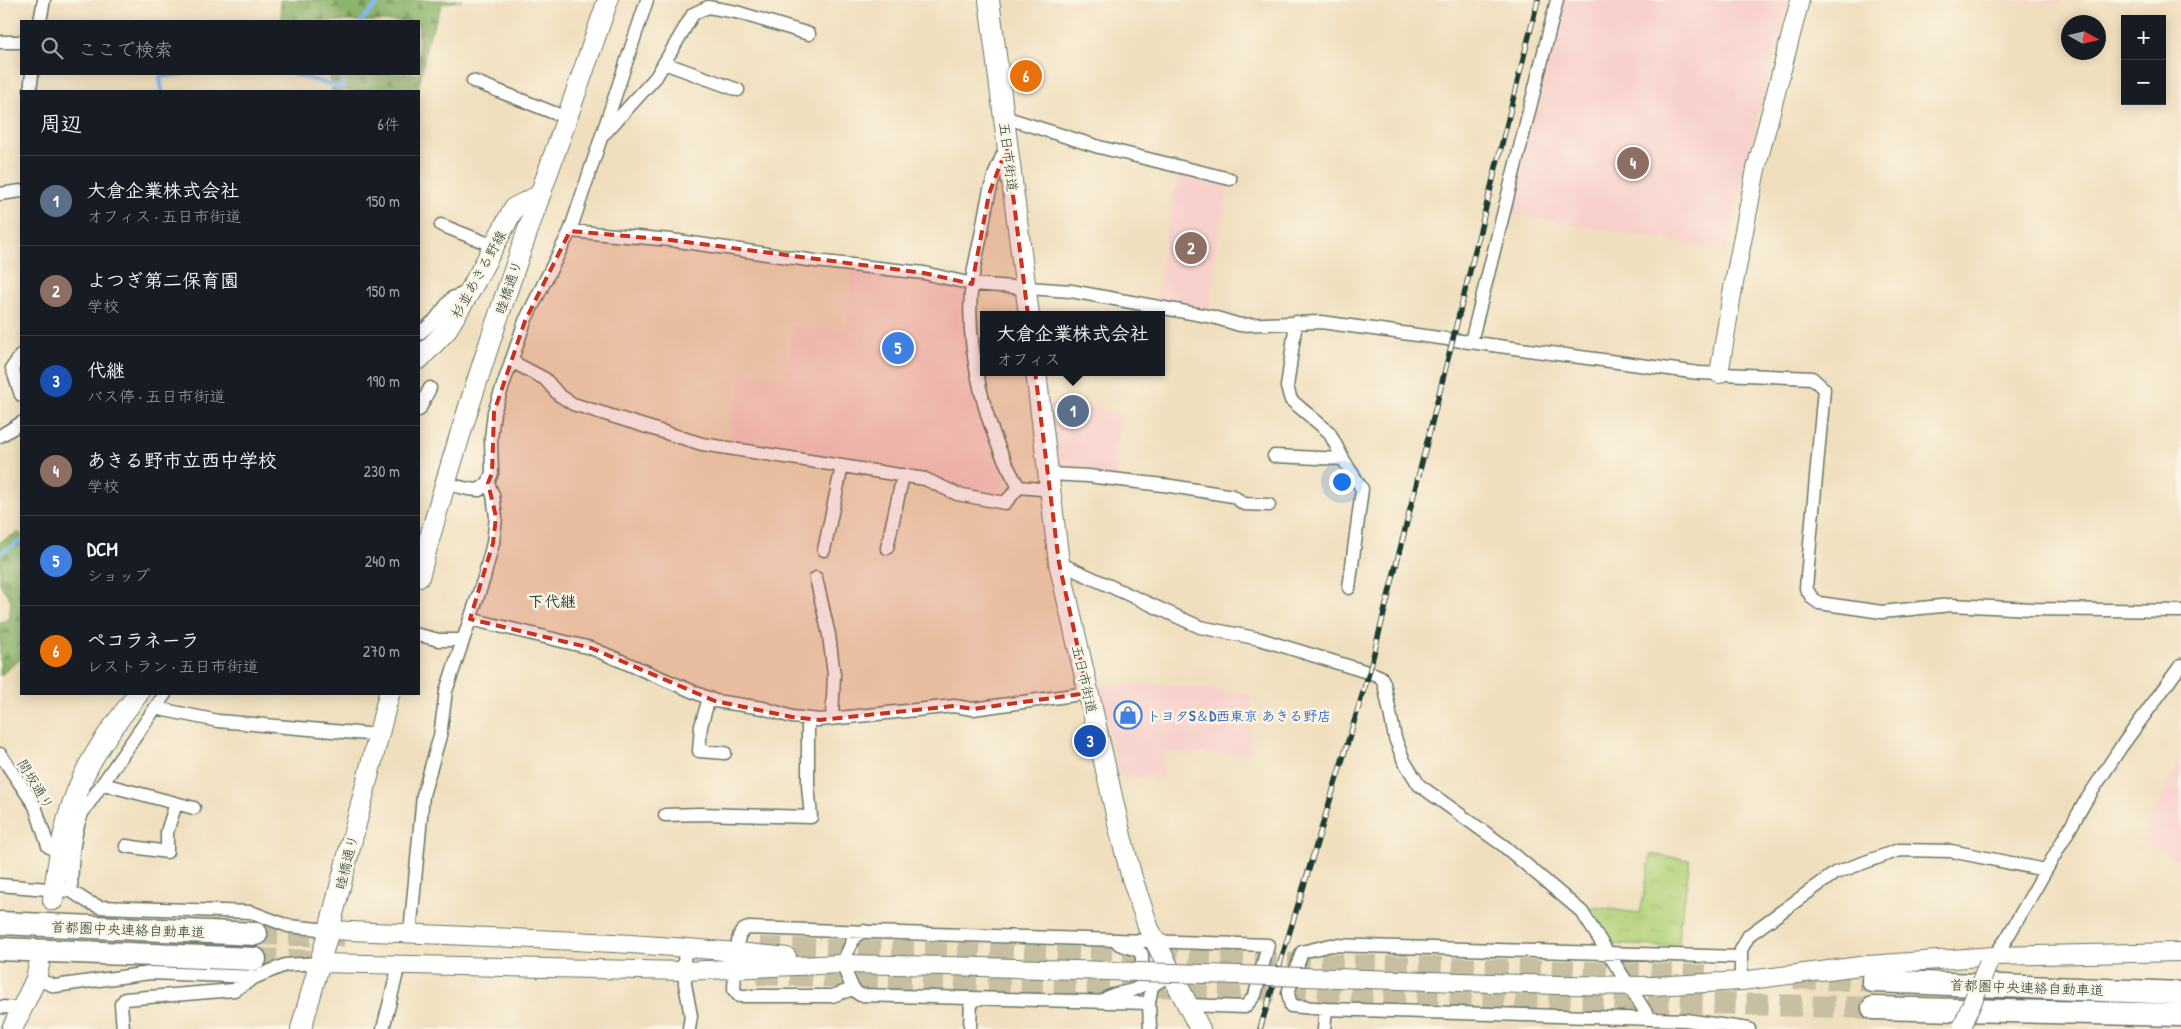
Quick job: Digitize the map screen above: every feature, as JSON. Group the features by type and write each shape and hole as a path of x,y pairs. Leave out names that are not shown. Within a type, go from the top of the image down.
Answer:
{"highway":[{"name":"首都圏中央連絡自動車道","path":"0,923 256,934"},
{"name":"首都圏中央連絡自動車道","path":"0,949 256,968"},
{"name":"首都圏中央連絡自動車道","path":"1873,981 2181,993"},
{"name":"首都圏中央連絡自動車道","path":"1873,1008 2181,1015"}],"main road":[{"name":"睦橋通り","path":"420,573 444,483 479,372 608,0"},
{"name":"五日市街道","path":"990,0 1029,311"},
{"name":"杉並あきる野線","path":"420,358 445,332 470,292 514,208 540,195"},
{"name":"五日市街道","path":"1037,376 1059,562 1132,878 1154,940 1200,1029"},
{"path":"60,893 60,854 65,827 83,776 109,732 137,695"},
{"name":"睦橋通り","path":"301,1029 329,930 389,695"},
{"path":"12,1029 24,1008 38,972"}],"street":[{"path":"40,20 44,0"},
{"path":"444,483 479,490 488,483 492,473 491,439 494,412 525,321 570,231 647,0"},
{"path":"1471,342 1557,0"},
{"path":"1719,374 1736,271 1756,169 1770,110 1794,29 1800,0"},
{"path":"601,138 656,77 693,14 709,3 809,34"},
{"path":"0,42 20,42"},
{"path":"664,63 738,90"},
{"path":"30,90 32,75"},
{"path":"473,81 567,118"},
{"path":"1004,117 1099,147 1230,179"},
{"path":"1007,147 1000,160 989,194 972,284 972,327 982,398 999,449 1019,487"},
{"path":"0,194 20,191"},
{"path":"441,225 494,246"},
{"path":"570,231 671,240 815,261 924,273 972,284 1071,291 1213,317 1240,325 1321,322 1699,373 1812,378 1824,389 1806,588 1812,598 1819,603 1882,612 1944,605 2181,611"},
{"path":"420,333 434,321 452,298 470,292"},
{"path":"1296,322 1287,387 1291,400 1329,432 1342,459 1362,489 1349,588"},
{"path":"20,356 12,368 20,392"},
{"path":"511,361 544,379 559,395 573,404 702,444 926,479 957,494 1005,503 1019,487 1088,476 1233,496 1244,504 1269,505"},
{"path":"420,408 430,388"},
{"path":"0,436 20,424"},
{"path":"1274,456 1342,459"},
{"path":"824,550 842,466"},
{"path":"887,548 902,475"},
{"path":"410,934 423,795 440,736 448,679 470,619 493,543 496,517 493,495 488,483"},
{"path":"1059,562 1200,628 1260,639 1381,677 1384,683 1395,738 1404,761 1418,785 1504,846 1582,912 1650,1019"},
{"path":"816,578 829,635 834,675 832,719"},
{"path":"470,619 591,648 709,698 808,719 832,719 954,706 973,709 1088,693"},
{"path":"420,635 439,640 463,640"},
{"path":"1962,1027 1991,960 2007,938 2044,870 2085,802 2121,748 2181,665"},
{"path":"60,893 82,812 164,695"},
{"path":"709,698 701,726 699,752 725,753"},
{"path":"155,708 218,721 379,735"},
{"path":"666,815 701,814 812,818 808,785 808,719"},
{"name":"間坂通り","path":"0,754 35,806 48,846 60,854"},
{"path":"103,784 194,808"},
{"path":"126,846 167,852 167,832 176,803"},
{"path":"1741,981 1741,950 1749,935 1835,873 1898,850 1951,851 2044,870"},
{"path":"0,885 60,893 100,906 251,912 288,926 329,930 684,947 736,960 842,964 1628,986 1741,981 1868,965 2181,952"},
{"path":"853,989 832,996 739,996 734,990 739,934 745,928 749,928 1102,938 1268,945 1256,995 1245,1007 1187,1005"},
{"path":"864,931 855,936 842,964 853,989 860,994 1149,1003"},
{"path":"1102,938 1138,950 1142,954 1142,985 1136,990 1107,997 1102,1002"},
{"path":"1741,957 1331,945 1302,952 1288,993 1291,1006 1326,1009 1686,1020 1749,1029"},
{"path":"684,947 684,971 691,1016 689,1029"},
{"path":"38,972 55,986 150,973 320,963 684,971 736,960"},
{"path":"384,1029 399,965"},
{"path":"123,1029 121,1004 125,999 234,990 256,968"},
{"path":"1150,1029 1149,1003 1152,986 1171,974"},
{"path":"970,1029 971,998"},
{"path":"0,1007 24,1008"},
{"path":"1324,1029 1326,1009"}],"highlighted area":[{"path":"1007,147 1059,563 1088,693 973,709 954,706 820,720 792,717 715,701 591,648 470,619 493,543 496,517 488,483 492,473 494,412 525,321 570,231 671,240 924,273 972,284 989,194"}],"shaded area":[{"path":"1561,0 1788,0 1758,112 1726,252 1616,231 1507,214"},
{"path":"1993,0 2062,0 2061,4"},
{"path":"1179,173 1215,180 1225,184 1229,190 1217,240 1209,308 1156,300 1167,226"},
{"path":"852,271 924,278 967,290 980,403 997,458 1005,474 1003,497 729,443 742,372 785,379 793,326 846,331"},
{"path":"1049,402 1119,412 1117,477 1058,473"},
{"path":"1097,683 1162,685 1251,693 1250,754 1162,752 1164,778 1124,777 1119,774"},
{"path":"2181,756 2181,861 2140,841"}],"green space":[{"path":"280,0 462,0 442,4 427,43 418,90 332,90 330,75 420,75 420,20 282,20"},
{"path":"17,533 20,534 20,659 0,676 0,623 9,619 11,600 0,584 0,542"},
{"path":"1651,854 1690,860 1683,911 1679,923 1679,947 1607,944 1578,905 1640,913"}],"waterway":[{"path":"362,20 381,0"},
{"path":"162,90 160,77 176,75"},
{"path":"296,75 342,88 346,75"},
{"path":"0,553 20,542"}],"tunnel":[{"path":"39,965 53,900"},
{"path":"256,934 348,936"},
{"path":"760,948 1717,976"},
{"path":"255,959 310,961"},
{"path":"757,974 1873,1008"},
{"path":"1794,978 1873,981"}],"railway":[{"path":"1260,1029 1369,673 1538,0"}],"place":[{"name":"ペコラネーラ","path":"1026,76"},
{"name":"あきる野市立西中学校","path":"1633,163"},
{"name":"よつぎ第二保育園","path":"1191,248"},
{"name":"DCM","path":"898,348"},
{"name":"大倉企業株式会社","path":"1073,411"},
{"name":"トヨタS＆D西東京 あきる野店","path":"1128,715"},
{"name":"代継","path":"1090,741"}],"district":[{"name":"下代継","path":"552,601"}]}
